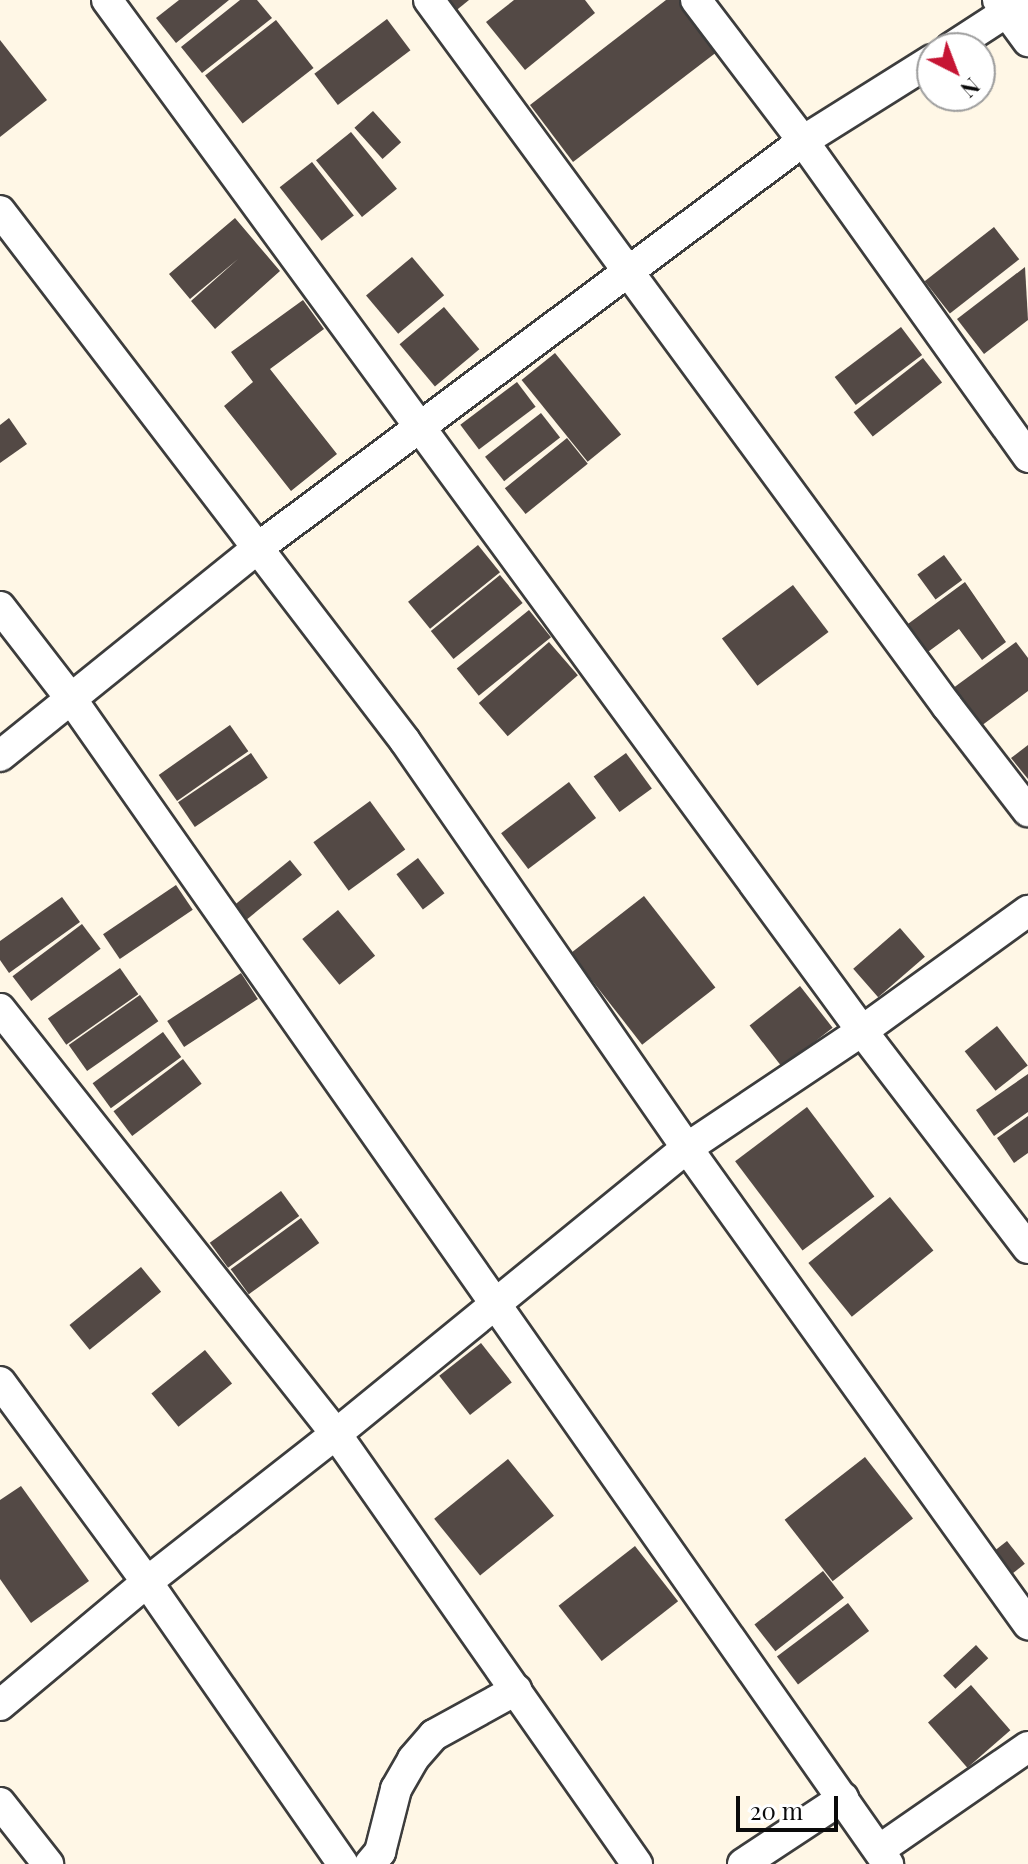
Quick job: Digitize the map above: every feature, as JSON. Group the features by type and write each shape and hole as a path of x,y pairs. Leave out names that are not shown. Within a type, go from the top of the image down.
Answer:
{"street":[{"path":"107,0 862,1031 1028,1248"},
{"path":"429,0 947,706 1028,811"},
{"path":"696,0 803,141 1028,457"},
{"path":"972,32 1010,4 1028,41"},
{"path":"0,756 259,547 803,141 916,70"},
{"path":"0,211 405,741 687,1148 1028,1624"},
{"path":"0,607 72,700 883,1857 1028,1747"},
{"path":"0,1705 147,1582 336,1434 687,1148 862,1031 1028,911"},
{"path":"0,1009 336,1434 637,1864"},
{"path":"0,1382 147,1582 343,1864"},
{"path":"370,1864 380,1852 396,1789 420,1751 434,1735 516,1690"},
{"path":"743,1864 843,1798"},
{"path":"0,1803 48,1864"}],"building":[{"path":"179,0 229,0 176,43 156,18"},
{"path":"240,0 257,0 272,18 202,73 181,47"},
{"path":"442,0 469,0 453,13"},
{"path":"514,0 585,0 595,13 525,70 486,22"},
{"path":"666,0 686,0 722,48 573,162 530,105"},
{"path":"387,19 410,50 338,105 314,74"},
{"path":"276,20 314,68 243,123 205,75"},
{"path":"0,40 47,100 0,137"},
{"path":"373,111 401,142 383,159 354,128"},
{"path":"351,132 397,189 362,217 316,160"},
{"path":"312,162 354,216 322,241 280,187"},
{"path":"235,218 280,271 215,329 191,301 238,259 190,299 169,274"},
{"path":"994,227 1019,259 950,313 925,281"},
{"path":"412,257 444,295 398,334 366,296"},
{"path":"1025,267 1028,320 984,354 957,319"},
{"path":"303,300 324,329 270,369 337,454 291,491 224,406 253,382 231,352"},
{"path":"444,307 479,349 435,386 400,344"},
{"path":"901,327 922,355 856,405 835,377"},
{"path":"555,353 621,435 588,462 522,380"},
{"path":"923,358 942,382 873,437 854,412"},
{"path":"517,382 536,407 479,449 460,425"},
{"path":"541,413 560,437 504,481 485,457"},
{"path":"9,418 27,444 0,463 0,425"},
{"path":"567,438 588,464 526,514 505,488"},
{"path":"478,545 500,572 430,629 408,602"},
{"path":"944,555 962,580 936,599 917,574"},
{"path":"500,575 523,603 453,659 431,631"},
{"path":"965,582 1006,642 982,660 959,629 917,660 897,632"},
{"path":"793,585 829,632 757,686 722,639"},
{"path":"529,610 551,637 479,696 457,669"},
{"path":"549,642 578,675 508,736 479,703"},
{"path":"1016,642 1028,658 1028,691 973,732 945,694"},
{"path":"230,725 248,751 177,801 159,775"},
{"path":"1028,745 1028,779 1011,758"},
{"path":"251,753 268,778 195,827 178,802"},
{"path":"626,753 652,789 620,812 594,777"},
{"path":"569,782 596,818 528,869 501,833"},
{"path":"370,801 405,850 349,891 313,842"},
{"path":"418,858 444,893 423,909 396,874"},
{"path":"290,860 302,875 234,930 222,915"},
{"path":"176,885 193,910 120,959 103,934"},
{"path":"644,896 715,987 642,1045 571,953"},
{"path":"62,897 80,922 9,973 0,960 0,941"},
{"path":"338,910 375,956 339,985 302,939"},
{"path":"82,924 101,949 31,1001 13,976"},
{"path":"900,928 925,957 878,997 853,969"},
{"path":"120,968 138,994 66,1045 48,1018"},
{"path":"241,973 258,999 184,1047 167,1021"},
{"path":"800,986 833,1028 782,1067 750,1025"},
{"path":"140,995 158,1021 87,1071 69,1045"},
{"path":"997,1026 1028,1065 995,1091 965,1051"},
{"path":"163,1032 181,1057 111,1108 93,1083"},
{"path":"183,1059 202,1084 132,1136 114,1111"},
{"path":"1028,1074 1028,1112 994,1136 976,1110"},
{"path":"807,1107 874,1196 803,1251 735,1161"},
{"path":"1028,1116 1028,1153 1014,1163 997,1138"},
{"path":"281,1191 299,1216 228,1268 210,1243"},
{"path":"890,1197 933,1251 852,1317 808,1263"},
{"path":"301,1218 319,1243 249,1294 231,1269"},
{"path":"141,1267 161,1292 90,1350 70,1325"},
{"path":"481,1343 512,1382 470,1415 439,1376"},
{"path":"205,1350 232,1383 178,1427 151,1393"},
{"path":"865,1457 913,1518 833,1581 785,1520"},
{"path":"508,1459 554,1516 480,1576 434,1519"},
{"path":"21,1486 89,1581 31,1623 0,1579 0,1500"},
{"path":"1007,1541 1025,1564 1004,1580 987,1557"},
{"path":"635,1546 678,1601 602,1661 559,1606"},
{"path":"823,1571 844,1598 775,1651 754,1625"},
{"path":"848,1603 869,1631 798,1685 777,1657"},
{"path":"976,1645 988,1658 955,1689 943,1676"},
{"path":"971,1685 1010,1730 967,1768 928,1722"}]}
